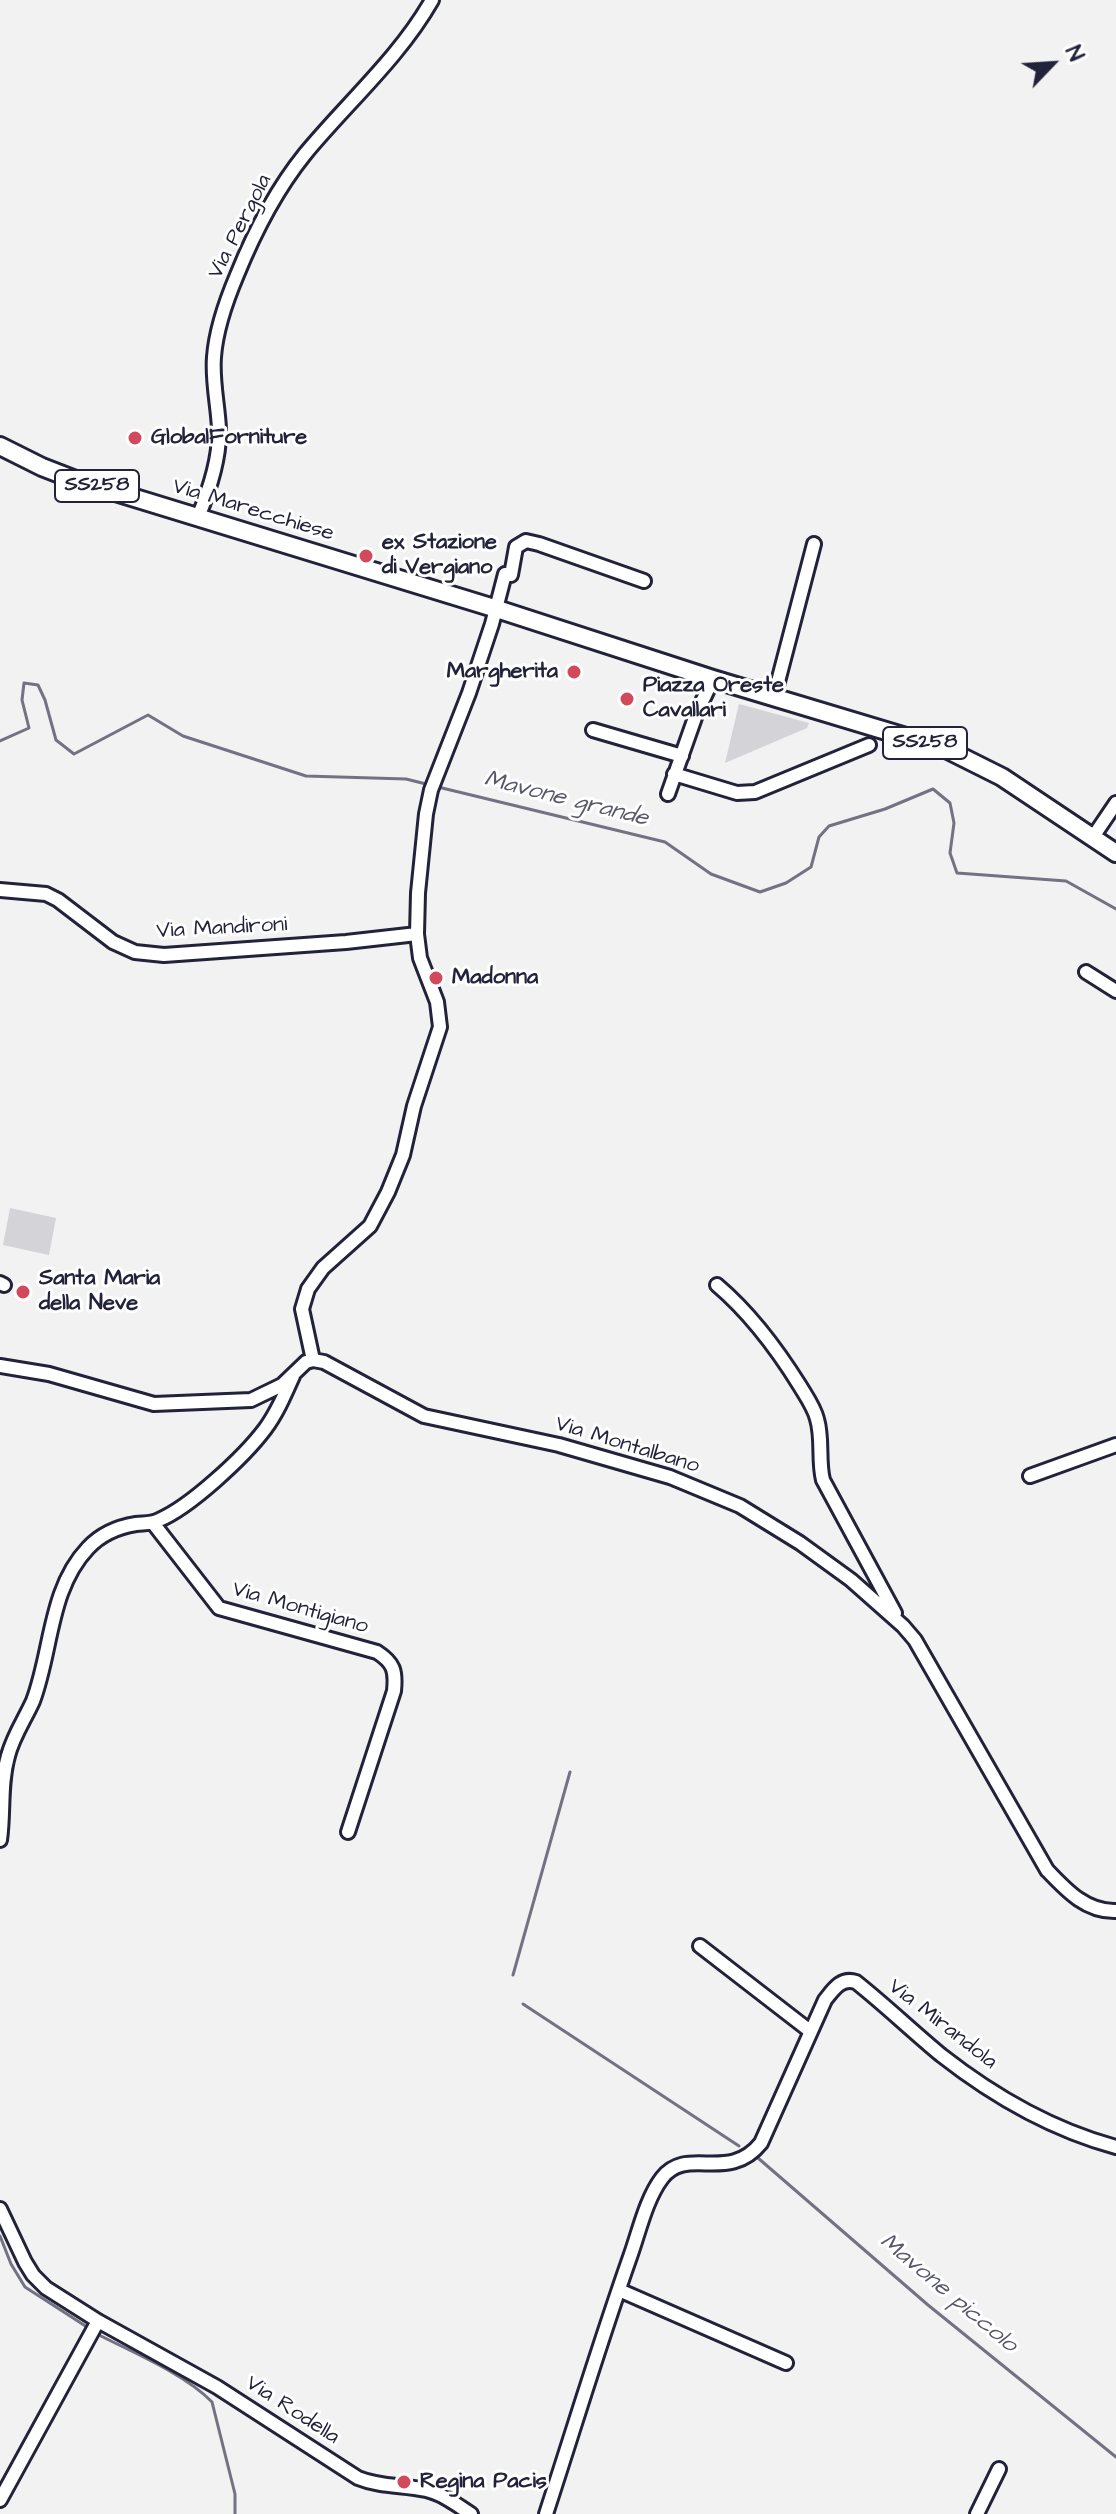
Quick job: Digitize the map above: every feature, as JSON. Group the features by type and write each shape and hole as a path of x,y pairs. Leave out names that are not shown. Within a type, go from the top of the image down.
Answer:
{"main road":[{"name":"Via Marecchiese","path":"0,446 73,479 946,749 1002,777 1116,853"}],"street":[{"name":"Via Pergola","path":"198,517 218,454 214,356 221,317 237,273 276,195 305,154 350,107 418,24 432,0"},
{"path":"0,1366 49,1374 154,1404 251,1400 282,1385 306,1362 313,1360 302,1309 308,1289 323,1268 370,1226 388,1192 403,1155 414,1106 440,1027 437,1002 420,958 417,934 422,845 431,790 469,693 497,609 505,574 511,575 516,547 526,541 644,581"},
{"path":"774,697 814,544"},
{"path":"668,794 708,677"},
{"path":"593,730 682,756"},
{"path":"674,774 737,793 755,792 869,745"},
{"path":"1093,837 1116,803"},
{"name":"Via Mandironi","path":"0,890 46,894 113,942 135,952 164,955 417,934"},
{"path":"1086,972 1116,991"},
{"name":"Via Montalbano","path":"717,1285 766,1336 810,1402 819,1428 819,1463 823,1480 903,1626"},
{"name":"Via Montalbano","path":"313,1360 324,1362 424,1416 559,1445 670,1477 740,1506 800,1543 851,1580 915,1640 1047,1870 1073,1897 1098,1909 1116,1911"},
{"path":"0,1840 8,1754 32,1703 60,1594 74,1566 87,1548 117,1527 153,1523 177,1511 264,1430 293,1376"},
{"path":"1030,1476 1116,1445"},
{"name":"Via Montigiano","path":"153,1523 184,1567 219,1608 377,1652 391,1661 396,1674 394,1691 348,1832"},
{"path":"700,1946 810,2031"},
{"name":"Via Mirandola","path":"546,2514 619,2290 653,2193 663,2175 679,2166 737,2162 751,2155 761,2143 825,2000 842,1982 856,1982 942,2056 994,2092 1054,2124 1090,2140 1116,2147"},
{"name":"Via Rodella","path":"0,2209 33,2275 46,2288 98,2321 217,2387 358,2478 371,2483 428,2490 471,2514"},
{"path":"619,2290 786,2363"},
{"path":"0,2500 98,2321"},
{"path":"977,2514 999,2469"}],"shaded area":[{"path":"739,704 809,723 807,728 725,763"},
{"path":"10,1208 56,1218 49,1255 3,1245"}],"waterway":[{"name":"Mavone grande","path":"0,741 29,728 22,700 24,683 38,685 56,740 74,754 148,715 183,736 306,776 406,779 430,785"},
{"name":"Mavone grande","path":"438,787 665,842 711,874 760,892 786,883 811,867 819,837 829,826 885,809 933,789 950,803 954,823 950,853 957,873 1066,881 1116,909"},
{"name":"Mavone piccolo","path":"513,1975 570,1772"},
{"name":"Mavone piccolo","path":"523,2004 739,2146"},
{"name":"Mavone piccolo","path":"758,2158 928,2305 1116,2457"},
{"name":"Mavone piccolo","path":"0,2236 11,2264 25,2287 87,2327"},
{"name":"Mavone piccolo","path":"97,2334 173,2373 212,2402 235,2494 235,2514"}],"place":[{"name":"GlobalForniture","path":"135,438"},
{"name":"ex Stazione di Vergiano","path":"366,556"},
{"name":"Margherita","path":"574,672"},
{"name":"Piazza Oreste Cavallari","path":"627,699"},
{"name":"Madonna","path":"436,978"},
{"name":"Santa Maria della Neve","path":"23,1292"},
{"name":"Regina Pacis","path":"404,2482"}]}
